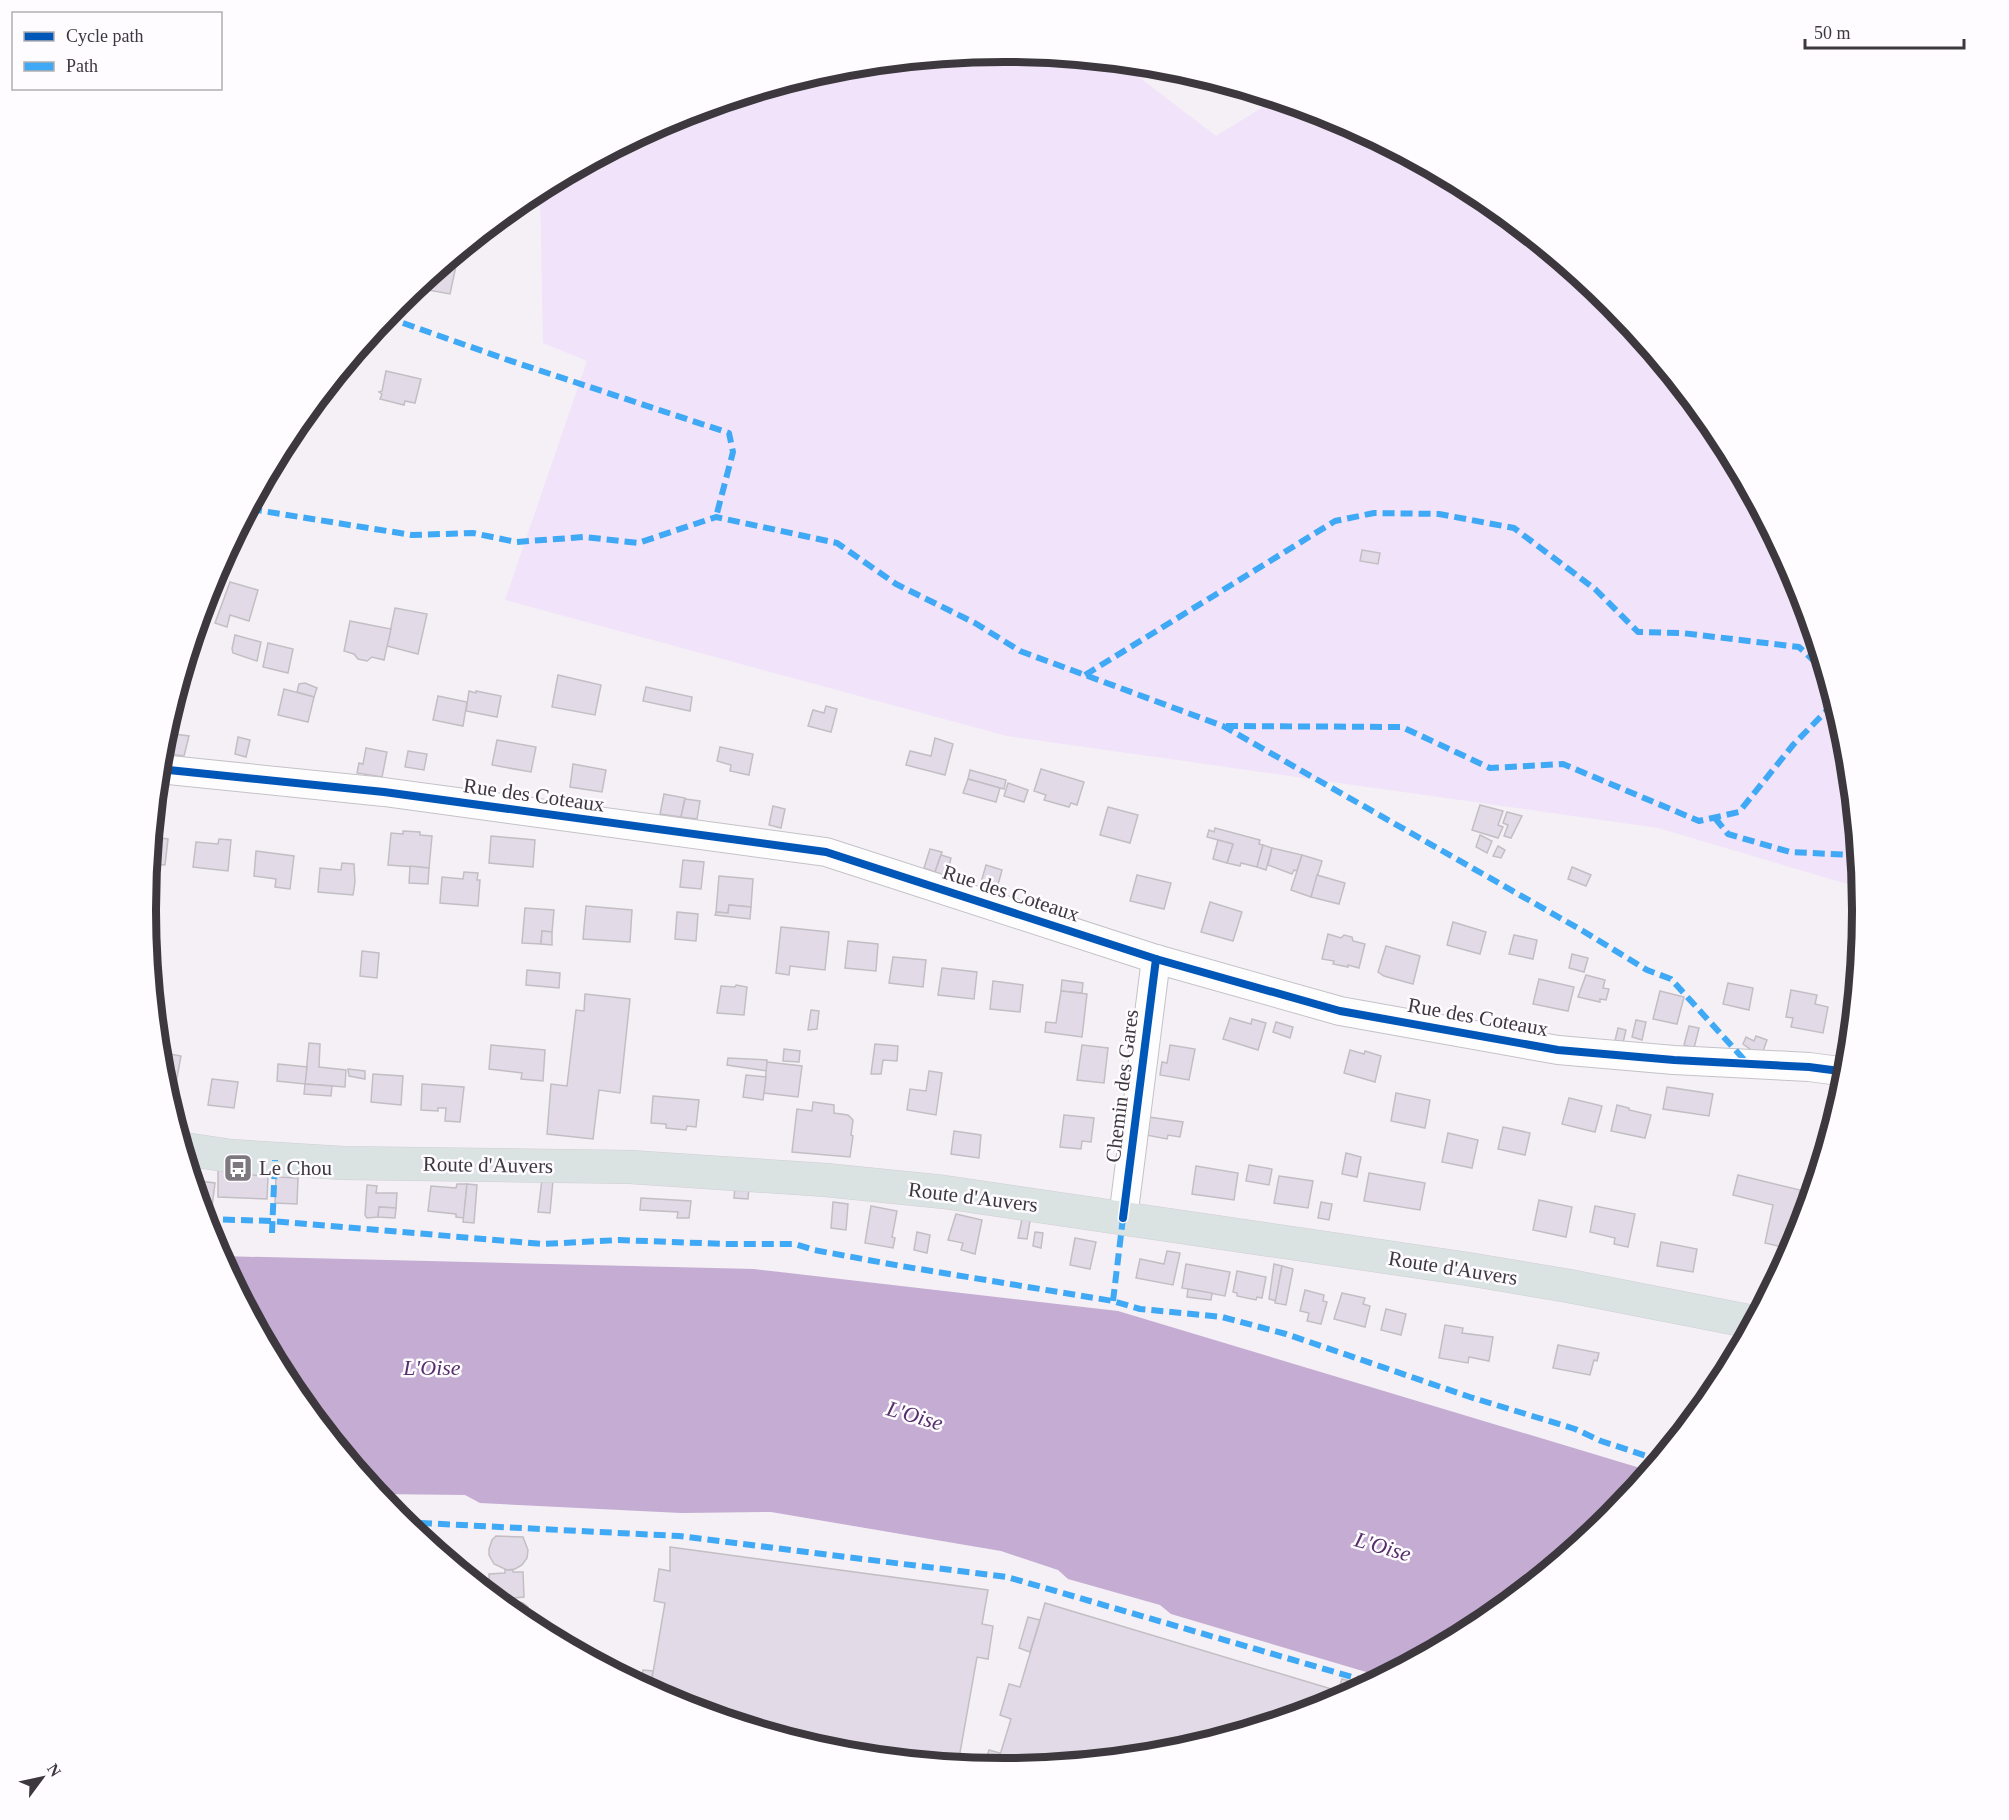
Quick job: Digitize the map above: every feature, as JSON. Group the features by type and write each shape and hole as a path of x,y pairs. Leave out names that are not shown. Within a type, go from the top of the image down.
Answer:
{"main road":[{"name":"Route d'Auvers","path":"191,1150 275,1160 343,1163 630,1167 826,1180 944,1192 1535,1280 1746,1320"}],"street":[{"name":"Rue des Coteaux","path":"168,770 384,792 826,852 1156,959 1340,1011 1558,1050 1838,1071"},
{"name":"Chemin des Gares","path":"1123,1218 1156,959"}],"shaded area":[{"path":"949,63 1060,63 1132,72 1216,136 1268,104 1329,126 1429,175 1476,204 1564,272 1642,351 1678,393 1710,439 1765,535 1808,637 1837,744 1846,799 1852,885 1658,828 1007,736 505,600 587,361 543,343 540,200 629,149 680,126 785,90 839,78"}],"water":[{"name":"L'Oise","path":"231,1256 754,1269 1118,1311 1642,1469 1564,1548 1521,1583 1476,1616 1429,1645 1373,1674 1171,1614 1160,1605 1068,1579 1058,1570 1001,1551 771,1512 681,1513 480,1503 465,1495 390,1494 331,1427 299,1381 270,1334"}],"building":[{"path":"457,262 450,294 426,290"},
{"path":"386,371 421,379 415,403 405,401 404,405 380,399 382,394 379,392 382,391"},
{"path":"1362,550 1380,553 1378,564 1360,561"},
{"path":"230,582 258,590 249,621 230,615 227,627 215,623"},
{"path":"395,608 427,614 418,654 387,646"},
{"path":"350,621 391,629 384,660 372,657 367,661 358,659 354,654 344,651"},
{"path":"235,635 261,642 257,661 233,653"},
{"path":"268,643 293,649 288,673 263,667"},
{"path":"558,675 601,685 595,715 552,707"},
{"path":"305,683 317,688 314,697 297,692 299,684"},
{"path":"646,687 692,697 690,711 643,701"},
{"path":"284,689 314,697 308,722 278,715"},
{"path":"469,691 501,696 497,717 466,711"},
{"path":"438,696 467,702 463,726 433,720"},
{"path":"826,706 837,709 831,732 808,726 813,710 824,713"},
{"path":"174,734 189,736 184,756 170,754"},
{"path":"238,737 250,740 246,757 235,754"},
{"path":"935,738 953,744 945,775 906,765 910,751 931,756"},
{"path":"497,740 536,747 531,772 492,765"},
{"path":"720,747 753,754 749,775 730,771 731,765 717,761"},
{"path":"366,748 387,752 382,777 357,773 359,763 363,764"},
{"path":"408,751 427,754 424,770 405,767"},
{"path":"573,764 606,770 602,792 570,787"},
{"path":"1041,769 1084,782 1077,805 1071,803 1069,807 1044,800 1046,795 1034,791"},
{"path":"970,770 1006,780 1004,789 968,779"},
{"path":"968,779 1000,788 996,802 963,793"},
{"path":"1008,783 1028,790 1024,802 1004,796"},
{"path":"664,794 685,798 681,817 660,814"},
{"path":"685,799 700,801 697,819 681,817"},
{"path":"1480,805 1503,811 1498,825 1503,827 1498,838 1472,830"},
{"path":"773,806 785,809 781,828 769,825"},
{"path":"1108,807 1138,815 1130,843 1100,835"},
{"path":"1507,812 1522,816 1511,838 1504,836 1508,825 1503,823"},
{"path":"1215,828 1260,840 1259,844 1263,845 1257,867 1241,863 1240,866 1227,863 1233,844 1207,837 1209,830 1214,832"},
{"path":"403,831 420,832 420,835 432,836 429,868 388,865 391,833 403,834"},
{"path":"1480,835 1492,841 1487,853 1476,847"},
{"path":"491,836 535,840 533,867 489,863"},
{"path":"160,838 168,839 165,865 158,865"},
{"path":"219,839 231,840 228,871 193,867 196,842 218,844"},
{"path":"1218,840 1233,844 1227,863 1213,859"},
{"path":"1263,845 1272,848 1266,870 1257,867"},
{"path":"1498,846 1505,850 1501,858 1493,856"},
{"path":"1272,848 1302,855 1297,871 1294,870 1292,874 1268,865"},
{"path":"930,849 942,852 935,872 924,868"},
{"path":"256,851 294,856 290,889 275,887 276,879 254,876"},
{"path":"941,855 951,858 947,876 935,872"},
{"path":"1302,855 1322,861 1311,897 1291,890"},
{"path":"683,860 704,862 701,889 680,887"},
{"path":"342,863 354,864 353,895 318,892 320,868 341,870"},
{"path":"986,865 1002,870 996,892 980,886"},
{"path":"410,866 429,868 428,884 409,883"},
{"path":"1572,867 1591,875 1586,886 1568,879"},
{"path":"464,872 478,873 477,880 480,880 478,906 440,903 442,877 463,879"},
{"path":"1137,875 1171,883 1164,909 1130,901"},
{"path":"1317,875 1345,883 1339,904 1311,897"},
{"path":"719,876 753,879 751,907 729,905 728,913 716,912"},
{"path":"1210,902 1242,912 1233,941 1201,932"},
{"path":"729,905 751,907 750,919 715,915 716,912 728,913"},
{"path":"586,906 632,910 630,942 583,939"},
{"path":"525,908 554,910 552,932 542,931 541,944 522,943"},
{"path":"677,912 698,914 696,941 675,939"},
{"path":"1453,922 1486,932 1480,954 1447,945"},
{"path":"781,927 829,932 825,970 790,966 789,975 776,973"},
{"path":"542,931 552,932 552,945 541,944"},
{"path":"1328,934 1341,938 1344,935 1352,937 1353,941 1365,944 1359,968 1333,964 1334,961 1322,959"},
{"path":"1514,935 1537,940 1533,959 1509,954"},
{"path":"848,941 878,944 876,971 845,968"},
{"path":"1386,946 1420,956 1413,984 1384,976 1378,972"},
{"path":"362,951 379,953 377,978 360,976"},
{"path":"1572,954 1588,958 1584,972 1569,968"},
{"path":"893,957 926,960 923,987 889,983"},
{"path":"942,968 977,972 974,999 938,995"},
{"path":"527,970 560,973 559,988 526,985"},
{"path":"1586,975 1605,980 1603,988 1609,989 1606,1000 1600,999 1600,1002 1578,997"},
{"path":"1539,979 1574,987 1568,1011 1533,1004"},
{"path":"1062,980 1083,983 1082,993 1061,991"},
{"path":"993,981 1023,985 1020,1012 990,1009"},
{"path":"1728,983 1753,988 1749,1010 1723,1004"},
{"path":"736,985 747,987 744,1015 717,1013 721,986 735,987"},
{"path":"1791,990 1817,995 1815,1004 1828,1007 1823,1033 1791,1027 1793,1018 1786,1017"},
{"path":"1061,991 1087,994 1082,1037 1045,1032 1046,1022 1056,1023"},
{"path":"1660,991 1684,997 1677,1024 1653,1019"},
{"path":"585,994 630,999 620,1093 599,1090 593,1139 547,1134 551,1084 567,1086 576,1010 584,1011"},
{"path":"811,1010 819,1011 817,1029 808,1030"},
{"path":"1230,1018 1251,1024 1252,1019 1266,1023 1258,1050 1223,1039"},
{"path":"1636,1020 1646,1022 1642,1040 1632,1037"},
{"path":"1276,1022 1293,1027 1290,1038 1273,1032"},
{"path":"1689,1026 1699,1028 1694,1048 1684,1045"},
{"path":"1618,1028 1626,1030 1622,1047 1614,1045"},
{"path":"1756,1036 1767,1040 1761,1057 1743,1044 1746,1037 1754,1041"},
{"path":"309,1043 320,1044 319,1067 346,1070 345,1087 305,1084"},
{"path":"875,1044 898,1046 897,1061 883,1060 881,1074 871,1074"},
{"path":"491,1045 545,1050 543,1081 521,1079 522,1073 489,1069"},
{"path":"1082,1045 1108,1048 1104,1083 1077,1080"},
{"path":"1170,1045 1195,1049 1189,1080 1160,1075 1162,1062 1167,1063"},
{"path":"784,1049 800,1051 799,1062 783,1061"},
{"path":"1350,1050 1364,1054 1365,1051 1381,1056 1375,1082 1344,1073"},
{"path":"168,1054 181,1056 176,1083 174,1083"},
{"path":"728,1058 767,1060 767,1071 727,1065"},
{"path":"767,1062 802,1066 798,1097 764,1093"},
{"path":"278,1064 307,1067 305,1084 277,1081"},
{"path":"348,1069 365,1071 365,1079 349,1076"},
{"path":"929,1071 942,1073 936,1115 907,1110 910,1089 926,1091"},
{"path":"373,1074 403,1076 401,1105 371,1102"},
{"path":"746,1075 766,1077 763,1100 743,1097"},
{"path":"212,1079 238,1082 234,1108 208,1105"},
{"path":"305,1084 332,1086 331,1096 304,1094"},
{"path":"422,1084 464,1087 460,1122 445,1121 446,1108 438,1108 438,1111 421,1110"},
{"path":"1667,1087 1713,1094 1709,1116 1663,1109"},
{"path":"1396,1093 1430,1100 1425,1128 1391,1121"},
{"path":"653,1096 699,1100 696,1127 687,1126 686,1130 666,1128 666,1124 651,1123"},
{"path":"1569,1098 1602,1106 1595,1132 1562,1124"},
{"path":"813,1102 834,1105 834,1113 848,1115 853,1120 850,1157 792,1152 797,1109 812,1111"},
{"path":"1617,1105 1651,1115 1645,1138 1611,1131"},
{"path":"1064,1115 1094,1118 1091,1142 1082,1141 1081,1149 1060,1147"},
{"path":"1149,1117 1183,1122 1180,1137 1168,1135 1167,1139 1146,1135"},
{"path":"1503,1127 1530,1133 1525,1155 1498,1149"},
{"path":"954,1131 981,1135 979,1158 951,1154"},
{"path":"1448,1133 1478,1140 1472,1168 1442,1162"},
{"path":"1346,1153 1361,1157 1357,1177 1342,1174"},
{"path":"1249,1165 1272,1169 1269,1185 1246,1181"},
{"path":"1196,1166 1238,1173 1234,1200 1192,1194"},
{"path":"218,1170 268,1177 267,1199 218,1197"},
{"path":"1369,1173 1425,1183 1420,1210 1364,1201"},
{"path":"1738,1175 1800,1190 1793,1223 1790,1230 1786,1229 1782,1247 1765,1243 1773,1205 1733,1195"},
{"path":"1279,1176 1313,1181 1308,1208 1274,1203"},
{"path":"276,1177 298,1178 297,1204 275,1203"},
{"path":"542,1179 553,1180 550,1213 538,1212"},
{"path":"200,1181 215,1183 212,1207 210,1207"},
{"path":"457,1184 467,1184 464,1218 456,1217 456,1214 428,1211 431,1186 456,1188"},
{"path":"467,1184 477,1185 474,1223 463,1222"},
{"path":"367,1185 377,1186 376,1193 397,1193 396,1208 379,1207 378,1217 367,1218 365,1215"},
{"path":"735,1186 749,1188 748,1199 734,1198"},
{"path":"641,1198 691,1201 689,1218 677,1218 678,1212 640,1210"},
{"path":"1539,1200 1572,1207 1566,1237 1533,1230"},
{"path":"833,1202 848,1204 846,1230 831,1228"},
{"path":"1321,1202 1332,1204 1329,1220 1318,1218"},
{"path":"871,1206 897,1211 892,1237 895,1238 893,1248 865,1243"},
{"path":"1595,1206 1635,1214 1628,1247 1614,1244 1615,1238 1590,1232"},
{"path":"379,1207 396,1208 395,1218 378,1217"},
{"path":"956,1214 982,1220 975,1254 961,1250 963,1243 948,1240"},
{"path":"1022,1219 1030,1221 1027,1239 1018,1238"},
{"path":"917,1232 930,1235 927,1253 914,1250"},
{"path":"1035,1232 1043,1233 1041,1248 1033,1246"},
{"path":"1075,1238 1096,1242 1090,1269 1070,1265"},
{"path":"1661,1242 1697,1249 1693,1272 1657,1266"},
{"path":"1167,1251 1180,1253 1173,1285 1136,1278 1140,1259 1164,1264"},
{"path":"1186,1264 1230,1272 1225,1296 1182,1288"},
{"path":"1274,1264 1282,1266 1276,1301 1269,1299"},
{"path":"1282,1266 1293,1269 1286,1305 1275,1303"},
{"path":"1237,1271 1266,1277 1262,1298 1257,1297 1256,1300 1237,1296 1237,1293 1233,1292"},
{"path":"1188,1289 1212,1293 1211,1300 1187,1297"},
{"path":"1305,1290 1324,1295 1323,1301 1327,1302 1321,1324 1307,1321 1309,1313 1300,1311"},
{"path":"1342,1293 1365,1298 1363,1304 1370,1306 1365,1327 1334,1319"},
{"path":"1386,1309 1406,1314 1401,1335 1381,1330"},
{"path":"1445,1325 1463,1328 1462,1333 1493,1337 1489,1361 1469,1357 1468,1363 1439,1358"},
{"path":"1558,1345 1599,1353 1597,1361 1594,1360 1590,1375 1553,1368"},
{"path":"496,1536 523,1537 528,1550 527,1558 522,1565 507,1570 494,1564 489,1555 489,1549"},
{"path":"670,1547 988,1590 982,1624 993,1626 988,1659 977,1657 959,1757 894,1751 785,1730 680,1694 652,1681 665,1603 654,1601 659,1569 670,1571"},
{"path":"505,1570 523,1572 524,1597 512,1600 490,1584 489,1574 505,1573"},
{"path":"512,1600 523,1603 528,1607 531,1614"},
{"path":"1045,1603 1337,1691 1224,1730 1170,1742 1060,1757 999,1758 1011,1719 1000,1715 1009,1684 1020,1687"},
{"path":"1028,1617 1040,1620 1030,1652 1019,1648"},
{"path":"643,1670 653,1671 651,1681 642,1677"},
{"path":"1342,1679 1355,1682 1338,1690"},
{"path":"989,1750 1000,1753 999,1758 987,1758"}],"marked path":[{"path":"395,320 729,433 733,452 716,517"},
{"path":"257,510 412,535 473,533 516,542 584,537 638,543 716,517 837,543 896,584 975,623 1020,651 1223,726 1583,931 1647,970 1671,979 1749,1065"},
{"path":"1085,675 1335,521 1374,513 1439,514 1514,528 1595,589 1638,632 1682,633 1799,647 1816,662"},
{"path":"1226,726 1402,727 1490,768 1563,764 1699,821 1739,812 1793,745 1828,709"},
{"path":"1715,818 1728,834 1790,852 1851,855"},
{"path":"272,1233 275,1160"},
{"path":"1113,1301 1123,1218"},
{"path":"215,1219 272,1221 543,1244 619,1240 795,1244 814,1250 901,1266 1113,1301 1140,1309 1222,1317 1286,1334 1470,1397 1575,1429 1601,1441 1652,1458"},
{"path":"419,1523 679,1536 1007,1577 1361,1680"}],"cycle path":[{"path":"168,770 384,792 826,852 1156,959 1340,1011 1558,1050 1838,1071"},
{"path":"1123,1218 1156,959"}],"place":[{"name":"Le Chou","path":"238,1168"}]}
